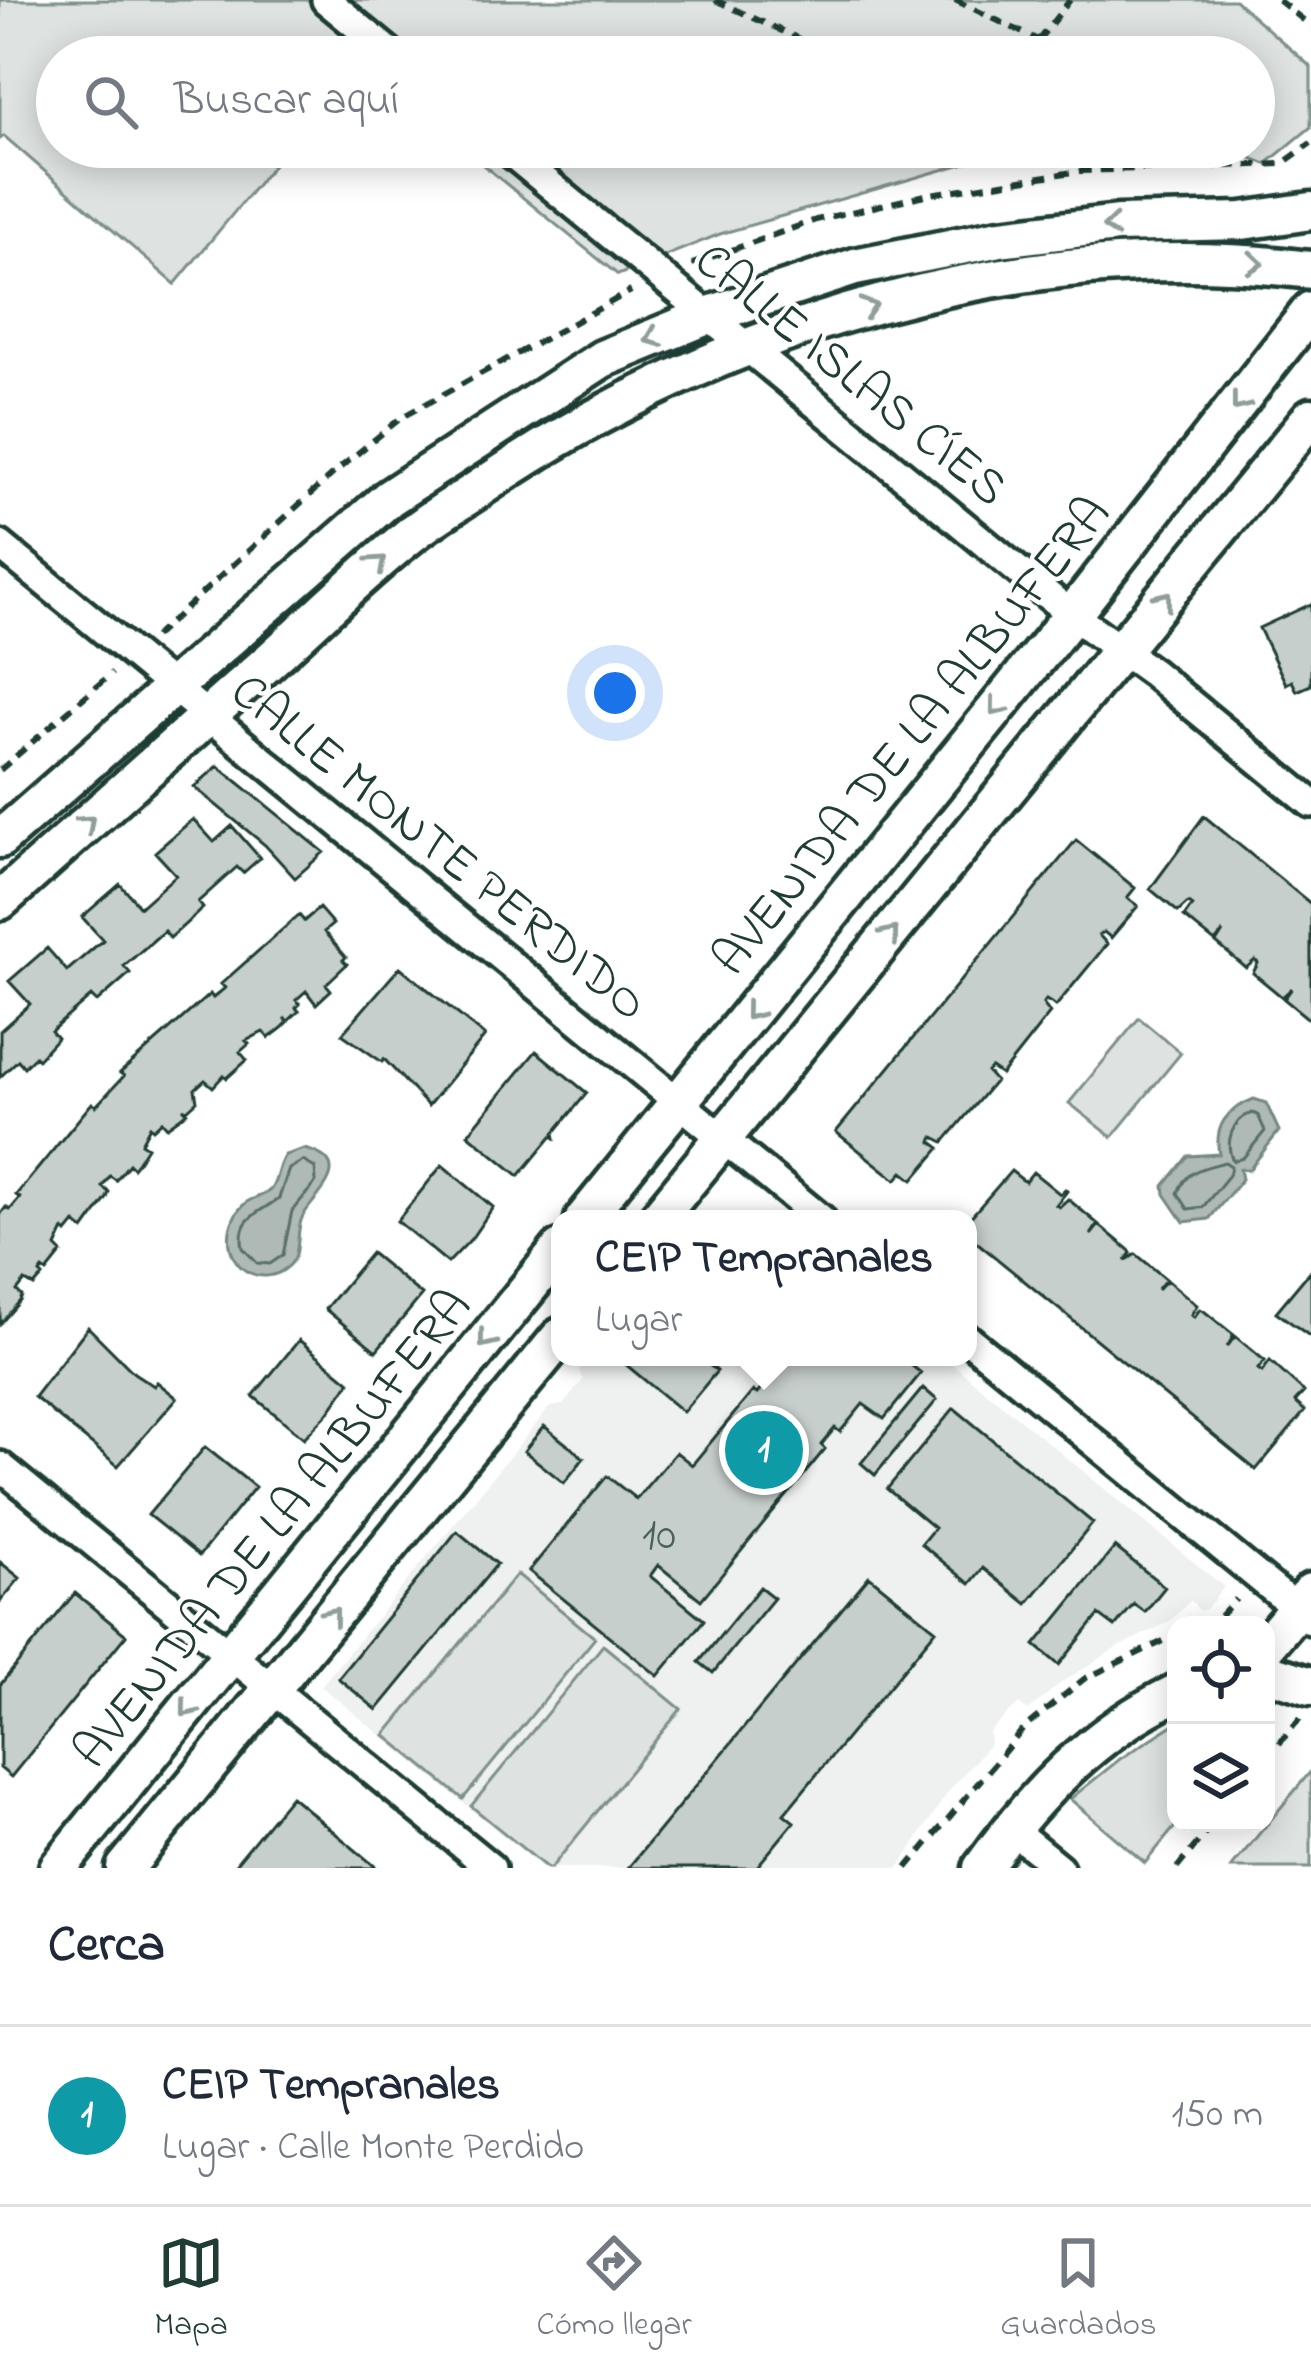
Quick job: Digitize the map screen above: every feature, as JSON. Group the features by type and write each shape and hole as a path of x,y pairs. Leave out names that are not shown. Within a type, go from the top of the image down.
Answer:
{"street":[{"path":"326,0 370,36"},
{"name":"CALLE ISLAS CÍES","path":"530,168 1072,615 1311,803"},
{"path":"0,839 388,498 602,359 710,315 855,267 1000,238 1118,224 1242,221 1311,211"},
{"path":"0,901 429,522 526,457 635,396 751,347 876,304 1005,277 1123,265 1242,261 1311,270"},
{"name":"AVENIDA DE LA ALBUFERA","path":"591,1210 1072,615 1311,310"},
{"path":"664,1210 1311,417"},
{"name":"CALLE MONTE PERDIDO","path":"0,545 810,1210"},
{"name":"AVENIDA DE LA ALBUFERA","path":"58,1868 551,1260"},
{"path":"977,1346 1258,1576 1306,1607 1275,1637"},
{"name":"AVENIDA DE LA ALBUFERA","path":"124,1868 551,1348"},
{"path":"0,1466 490,1868"},
{"path":"1275,1675 1311,1686"},
{"path":"982,1868 1066,1765 1143,1709 1167,1697"},
{"path":"1010,1828 1059,1868"}],"path":[{"path":"715,0 793,36"},
{"path":"955,0 1030,36"},
{"path":"1041,36 1070,0"},
{"path":"1278,0 1311,26"},
{"path":"1220,1616 1258,1576"},
{"path":"908,1868 1024,1728 1084,1679 1167,1639"},
{"path":"1275,1749 1311,1706"},
{"path":"1177,1868 1207,1832"}],"shaded area":[{"path":"0,0 1235,0 1311,67 1311,127 1275,157 1275,36 36,36 36,164 4,136 0,139"},
{"path":"41,168 271,168 175,284"},
{"path":"487,168 949,168 720,234 618,275"},
{"path":"1139,1018 1181,1053 1112,1137 1069,1103"},
{"path":"583,1366 955,1366 1224,1587 1206,1609 1199,1611 1191,1600 1175,1616 1167,1616 1167,1623 1062,1682 1028,1711 1019,1704 989,1732 990,1744 948,1792 899,1868 543,1868 321,1686 550,1407 563,1405 583,1380 579,1371"},
{"path":"517,1574 595,1638 463,1799 385,1735"},
{"path":"603,1645 681,1709 547,1868 471,1806"},
{"path":"1167,1729 1171,1832 1145,1863 1070,1799"},
{"path":"1311,1771 1311,1868 1231,1868 1261,1832 1275,1832 1275,1815"}],"water":[{"path":"1254,1099 1266,1103 1279,1131 1249,1170 1240,1169 1242,1179 1209,1219 1184,1222 1164,1186 1188,1156 1219,1154 1218,1135 1224,1120"},
{"path":"304,1149 321,1155 331,1172 302,1218 295,1258 277,1274 250,1273 231,1249 234,1218 247,1202 271,1189 285,1155"}],"building":[{"path":"1311,604 1311,685 1297,691 1292,681 1286,684 1259,628"},
{"path":"218,766 324,852 295,878 265,845 194,787"},
{"path":"1204,816 1311,904 1311,1021 1284,999 1292,988 1282,997 1253,973 1255,960 1246,968 1216,943 1223,932 1215,942 1184,917 1192,906 1188,903 1178,912 1150,889"},
{"path":"193,819 214,842 232,826 260,858 243,873 237,867 198,902 203,908 170,938 164,931 124,966 130,973 97,1002 91,996 51,1031 57,1038 38,1059 35,1056 24,1067 18,1060 0,1077 0,1031 30,1004 9,981 47,948 67,971 103,940 82,917 120,884 140,907 176,875 155,852"},
{"path":"1076,840 1135,888 1127,898 1138,906 1111,938 1104,932 1099,935 1107,944 1056,1006 1046,1000 1043,1004 1050,1013 1001,1075 991,1068 987,1072 995,1081 944,1142 934,1137 932,1142 940,1148 913,1180 903,1172 896,1180 836,1132"},
{"path":"319,908 333,924 324,932 346,957 347,964 326,984 331,990 316,1004 306,991 296,1000 299,1011 288,1021 284,1018 288,1022 282,1028 269,1038 263,1032 246,1041 249,1044 240,1052 247,1060 227,1078 224,1075 213,1087 205,1080 195,1089 197,1101 183,1108 187,1112 167,1127 162,1121 153,1129 150,1126 141,1143 147,1147 137,1163 133,1168 129,1164 116,1180 110,1176 102,1187 109,1192 107,1198 84,1230 75,1223 67,1233 64,1230 56,1247 62,1253 47,1272 43,1269 34,1286 25,1281 17,1291 20,1301 0,1324 0,1215 6,1207 10,1210 20,1198 16,1195 92,1103 96,1106 124,1076 120,1073 210,994 213,998 225,988 221,984 299,915 304,921"},
{"path":"400,967 485,1036 428,1106 384,1059 382,1062 342,1034"},
{"path":"536,1051 587,1093 554,1133 555,1138 519,1176 468,1134"},
{"path":"442,1165 493,1207 448,1263 397,1221"},
{"path":"1011,1171 1025,1182 1033,1172 1060,1194 1065,1189 1056,1205 1068,1199 1098,1224 1091,1235 1099,1225 1129,1250 1125,1261 1136,1254 1166,1279 1157,1290 1167,1280 1197,1305 1191,1315 1200,1309 1234,1335 1227,1347 1235,1336 1265,1361 1258,1369 1262,1372 1270,1361 1304,1392 1295,1402 1305,1411 1256,1470 977,1242 977,1210"},
{"path":"371,1253 422,1295 376,1351 325,1309"},
{"path":"1311,1270 1311,1337 1276,1312"},
{"path":"88,1327 134,1373 154,1386 157,1382 177,1398 118,1466 34,1397"},
{"path":"299,1340 350,1382 304,1438 253,1396"},
{"path":"627,1366 711,1366 717,1371 683,1412"},
{"path":"760,1366 912,1366 921,1373 884,1419 863,1404 840,1432 835,1428 821,1445 825,1449 701,1600 658,1565 650,1576 704,1620 658,1676 529,1571 607,1476 636,1499 676,1452 692,1465 753,1391 757,1394 772,1376"},
{"path":"923,1388 937,1400 875,1475 861,1463"},
{"path":"954,1408 1093,1523 1027,1604 983,1568 970,1584 921,1544 934,1528 887,1489"},
{"path":"544,1426 584,1458 564,1483 524,1451"},
{"path":"205,1447 255,1487 199,1556 148,1515"},
{"path":"205,1447 255,1487 199,1556 148,1515"},
{"path":"457,1531 497,1564 377,1710 338,1678"},
{"path":"1115,1547 1165,1587 1145,1612 1134,1604 1115,1627 1099,1615 1059,1665 1035,1645"},
{"path":"0,1562 20,1578 0,1602"},
{"path":"869,1576 936,1630 784,1814 794,1822 756,1868 628,1868"},
{"path":"760,1587 774,1598 713,1673 699,1662"},
{"path":"75,1593 126,1635 11,1777 0,1768 0,1685"},
{"path":"291,1796 377,1868 232,1868"}],"place":[{"name":"CEIP Tempranales","path":"764,1450"}]}
